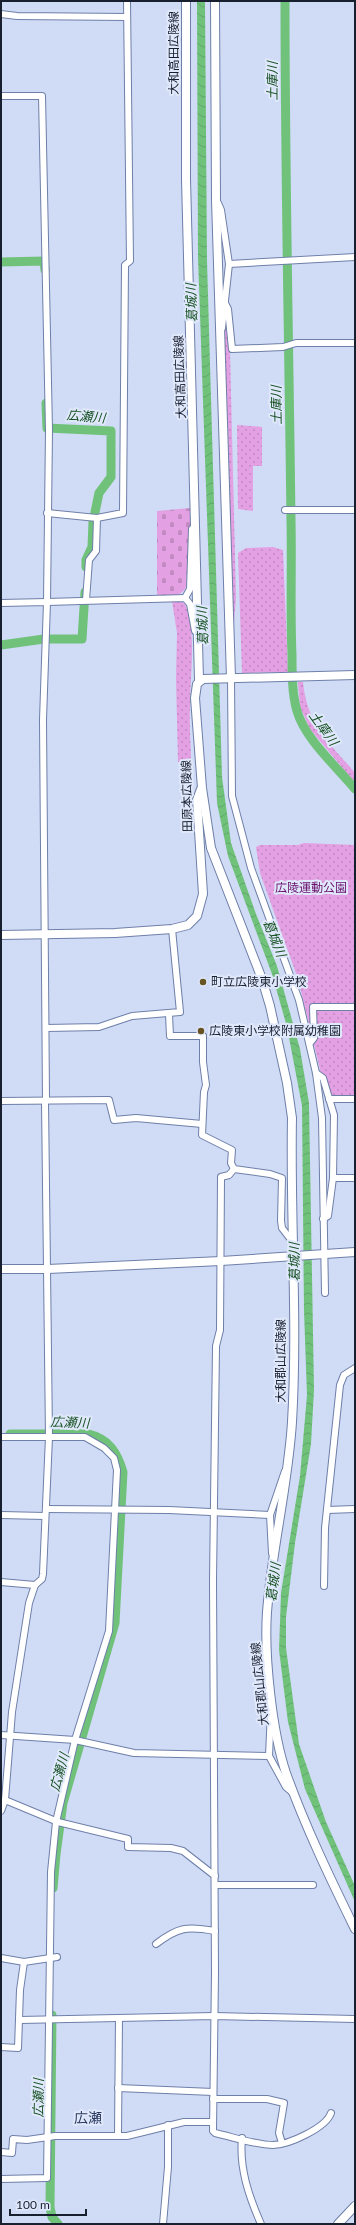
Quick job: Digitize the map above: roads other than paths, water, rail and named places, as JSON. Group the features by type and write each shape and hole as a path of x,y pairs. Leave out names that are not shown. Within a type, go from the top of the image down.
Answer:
{"main road":[{"name":"大和高田広陵線","path":"186,1 186,179 199,634 198,654 201,679"},
{"path":"215,1 216,200 229,678"},
{"path":"201,679 355,675"},
{"name":"田原本広陵線","path":"1,935 46,935 172,929 188,924 197,916 201,906 203,894 197,800 202,788 195,689 201,679"},
{"name":"大和郡山広陵線","path":"202,788 211,848 262,979 270,1006 287,1083 292,1118 293,1398 288,1466 272,1568 266,1628 273,1704 282,1759 334,1886 355,1929"},
{"path":"1,1269 48,1269 222,1261 292,1255 355,1252"},
{"path":"338,2224 355,2206"}],"street":[{"path":"47,512 97,518 123,513 125,265 130,261 127,1"},
{"path":"1,14 17,16 127,17"},
{"path":"1,96 42,96 49,430 47,512 47,640 43,720 48,1269 48,1434 46,1509 42,1580 35,1584 1,1582"},
{"path":"216,200 221,210 229,264 224,319 220,336"},
{"path":"229,264 355,257"},
{"path":"225,303 228,310 232,349 283,347 296,343 355,343"},
{"path":"185,598 190,589 192,517 195,492"},
{"path":"285,510 355,510"},
{"path":"86,600 89,560 96,552 97,518"},
{"path":"1,603 185,598"},
{"path":"185,598 190,604 198,654"},
{"path":"229,678 232,796 251,868 292,980 310,1043 316,1073 322,1118 325,1293"},
{"path":"46,1028 99,1027 132,1016 180,1012 172,929"},
{"path":"310,1043 314,1038 313,1007 355,1007"},
{"path":"168,1014 170,1036 203,1036 206,1085 204,1092 202,1124 204,1137 232,1150 232,1163 234,1169"},
{"path":"316,1073 322,1078 334,1115 333,1178 328,1216 323,1219"},
{"path":"329,1099 355,1099"},
{"path":"1,1101 109,1100 114,1120 136,1118 202,1124"},
{"path":"234,1169 270,1174 282,1178 282,1228 292,1240"},
{"path":"234,1169 229,1175 221,1177 222,1261 220,1330 216,1346 214,1513 215,1931 213,2131 215,2133 265,2144 282,2143 310,2133 330,2118 331,2113"},
{"path":"333,1178 355,1178"},
{"path":"324,1586 325,1528 340,1385 344,1375 355,1368"},
{"path":"1,1437 48,1434 85,1437 104,1448 114,1458 117,1470 118,1511 109,1631 76,1740 59,1823 51,1872 52,2020 50,2136 47,2178 1,2178"},
{"path":"272,1568 270,1515 280,1482 288,1466"},
{"path":"46,1509 118,1511 169,1510 270,1515"},
{"path":"328,1510 355,1509"},
{"path":"1,1514 45,1516"},
{"path":"1,1811 4,1800 10,1735 28,1610 35,1584"},
{"path":"273,1704 269,1718 269,1756 286,1787 296,1796"},
{"path":"1,1735 76,1740 134,1753 269,1756"},
{"path":"4,1800 59,1823 128,1839 128,1847 171,1848 183,1851 190,1854 215,1876"},
{"path":"215,1885 313,1885"},
{"path":"156,1944 172,1931 200,1928 215,1931"},
{"path":"1,1958 24,1962 52,1957"},
{"path":"1,2047 18,2048 20,1990 24,1962"},
{"path":"20,2020 214,2016 355,2019"},
{"path":"118,2136 119,2018"},
{"path":"118,2088 213,2092"},
{"path":"213,2099 268,2098 284,2103 279,2133 282,2143"},
{"path":"1,2152 12,2153 13,2139 27,2140 50,2136 127,2136 184,2122 213,2122"},
{"path":"163,2224 168,2167 168,2126"},
{"path":"242,2138 242,2167 261,2224"}],"water":[{"path":"197,1 205,1 207,261 222,777 231,843 256,914 277,966 300,1049 309,1103 314,1390 311,1444 295,1543 286,1617 286,1648 299,1744 326,1822 355,1886 355,1902 305,1789 288,1722 279,1650 281,1593 300,1476 307,1395 304,1311 302,1106 287,1027 272,974 228,856 217,803 198,257"}],"waterway":[{"name":"土庫川","path":"285,1 286,196 293,691 297,711 307,732 322,752 355,789"},
{"name":"広瀬川","path":"1,262 44,261 45,270"},
{"name":"広瀬川","path":"46,403 47,428 111,431 111,477 99,493 93,522 92,547 86,560 86,567"},
{"name":"広瀬川","path":"1,645 44,639 82,639 85,592"},
{"name":"広瀬川","path":"10,1434 88,1434 95,1436 111,1447 118,1458 123,1472 115,1623 63,1803 53,1888"},
{"name":"広瀬川","path":"52,2015 50,2207 52,2217 58,2224"}],"place":[{"name":"町立広陵東小学校","path":"203,982"},
{"name":"広陵東小学校附属幼稚園","path":"201,1031"}],"district":[{"name":"広瀬","path":"88,2118"}],"water label":[{"name":"葛城川","path":"191,303"},
{"name":"葛城川","path":"202,626"},
{"name":"葛城川","path":"275,938"},
{"name":"葛城川","path":"294,1262"},
{"name":"葛城川","path":"273,1582"}],"park label":[{"name":"広陵運動公園","path":"311,888"}]}
